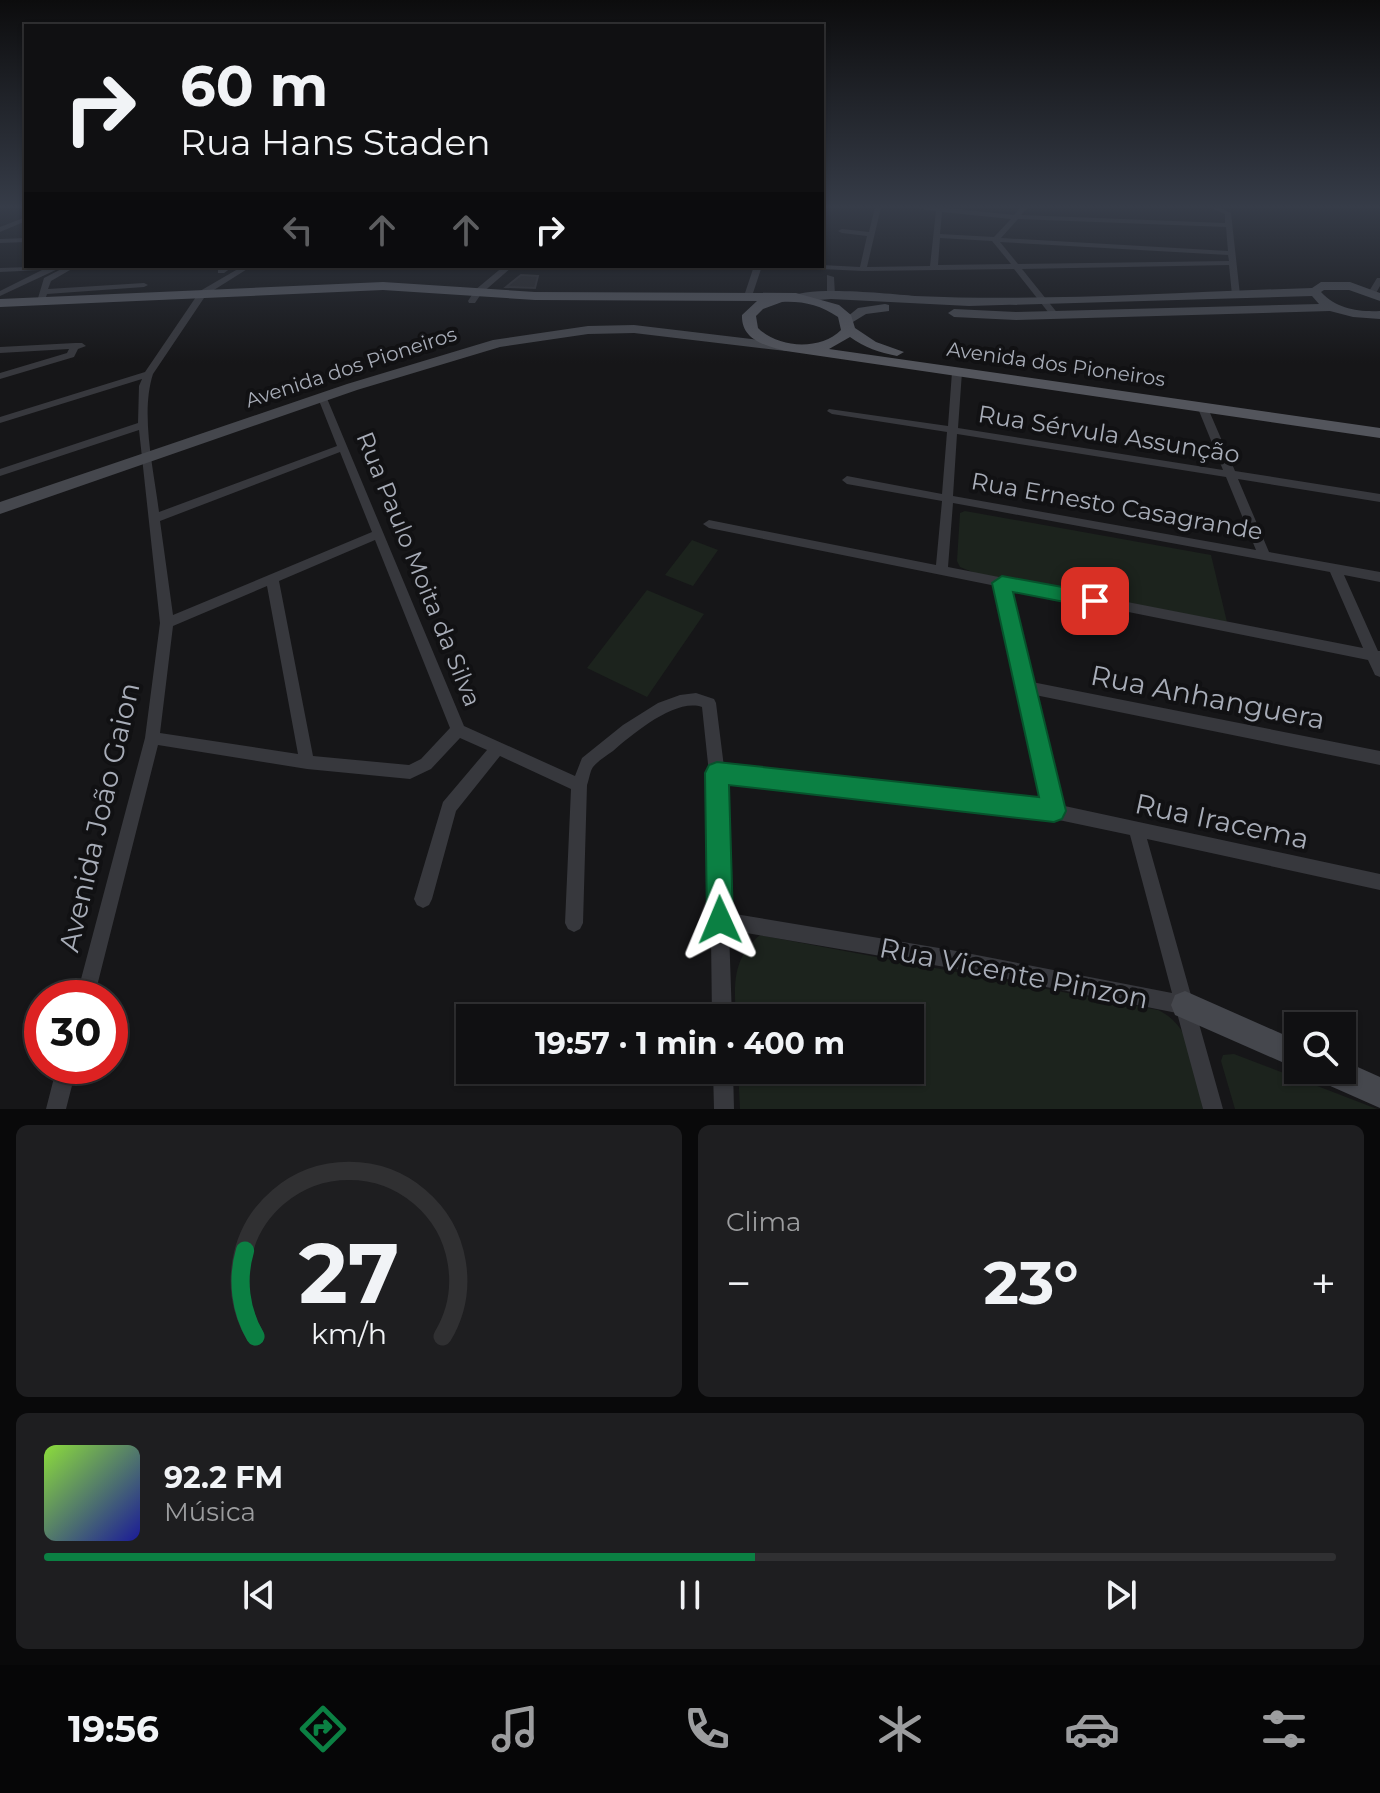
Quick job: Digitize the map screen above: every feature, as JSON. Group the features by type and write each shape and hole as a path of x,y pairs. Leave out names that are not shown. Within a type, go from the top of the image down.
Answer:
{"main road":[{"path":"0,303 43,296 372,294 475,296 528,305 751,302 788,298"},
{"path":"0,311 200,297"},
{"name":"Avenida dos Pioneiros","path":"788,298 829,305 848,326 880,349 1380,422"},
{"path":"751,302 748,322 758,337 793,348 826,346 844,336 848,326"},
{"name":"Avenida dos Pioneiros","path":"793,348 1380,433"}],"street":[{"path":"863,269 865,259"},
{"path":"934,267 935,259"},
{"path":"1008,259 1055,315"},
{"path":"824,267 1014,267 1213,259"},
{"path":"1231,259 1236,295"},
{"path":"0,270 37,268"},
{"path":"0,294 54,268"},
{"path":"69,268 47,280 43,296 144,285"},
{"path":"221,271 226,268"},
{"path":"0,420 148,374 200,297 245,268"},
{"path":"475,296 507,268"},
{"path":"751,302 758,268"},
{"path":"830,277 831,295"},
{"path":"1315,292 1321,286 1339,284 1376,295 1380,280"},
{"path":"788,298 831,295 933,302 1315,292 1333,307"},
{"path":"848,326 862,311 886,308 986,315 1055,315 1333,307 1356,314 1380,315"},
{"name":"Avenida dos Pioneiros","path":"0,508 459,354 536,336 634,329 793,348"},
{"path":"727,340 751,329"},
{"path":"0,350 78,346 71,355 0,376"},
{"path":"942,570 957,372"},
{"name":"Avenida João Gaion","path":"90,980 152,738 167,623 143,425 144,386 148,374"},
{"name":"Rua Paulo Moita da Silva","path":"323,398 458,730 579,785"},
{"path":"1202,406 1264,555"},
{"name":"Rua Sérvula Assunção","path":"832,411 1380,498"},
{"path":"0,473 143,425"},
{"path":"156,518 343,447"},
{"name":"Rua Ernesto Casagrande","path":"847,480 1380,577"},
{"path":"709,524 1377,656"},
{"path":"167,623 378,534"},
{"path":"1335,569 1377,656 1380,671"},
{"path":"272,578 307,762"},
{"path":"1002,583 1054,811"},
{"name":"Rua Anhanguera","path":"1026,687 1380,758"},
{"path":"574,923 579,785 587,763 632,727 683,697 700,697 709,703 717,773 722,1004"},
{"path":"152,738 307,762 410,772 426,764 458,730"},
{"path":"423,899 449,807 497,749"},
{"name":"Rua Iracema","path":"717,773 1054,811 1380,882"},
{"path":"1136,829 1213,1109"},
{"name":"Rua Vicente Pinzon","path":"720,920 951,959 1185,1005 1284,1050"},
{"path":"1356,1082 1380,1093"},
{"path":"56,1109 62,1084"},
{"path":"723,1084 724,1109"}],"shaded area":[{"path":"965,511 1211,555 1227,622 975,573 960,567 957,561 960,513"},
{"path":"692,540 718,550 693,586 665,575"},
{"path":"647,590 704,614 647,697 587,668"},
{"path":"760,935 1158,1010 1180,1028 1186,1039 1203,1109 740,1109 739,1084 924,1084 924,1004 736,1004 737,973 751,944"},
{"path":"1234,1054 1284,1073 1284,1084 1312,1084 1377,1109 1235,1109 1221,1061 1223,1055"}],"building":[{"path":"521,275 538,276 535,288 506,287"}],"route":[{"path":"720,920 717,773 1054,811 1002,583 1095,601"}]}
